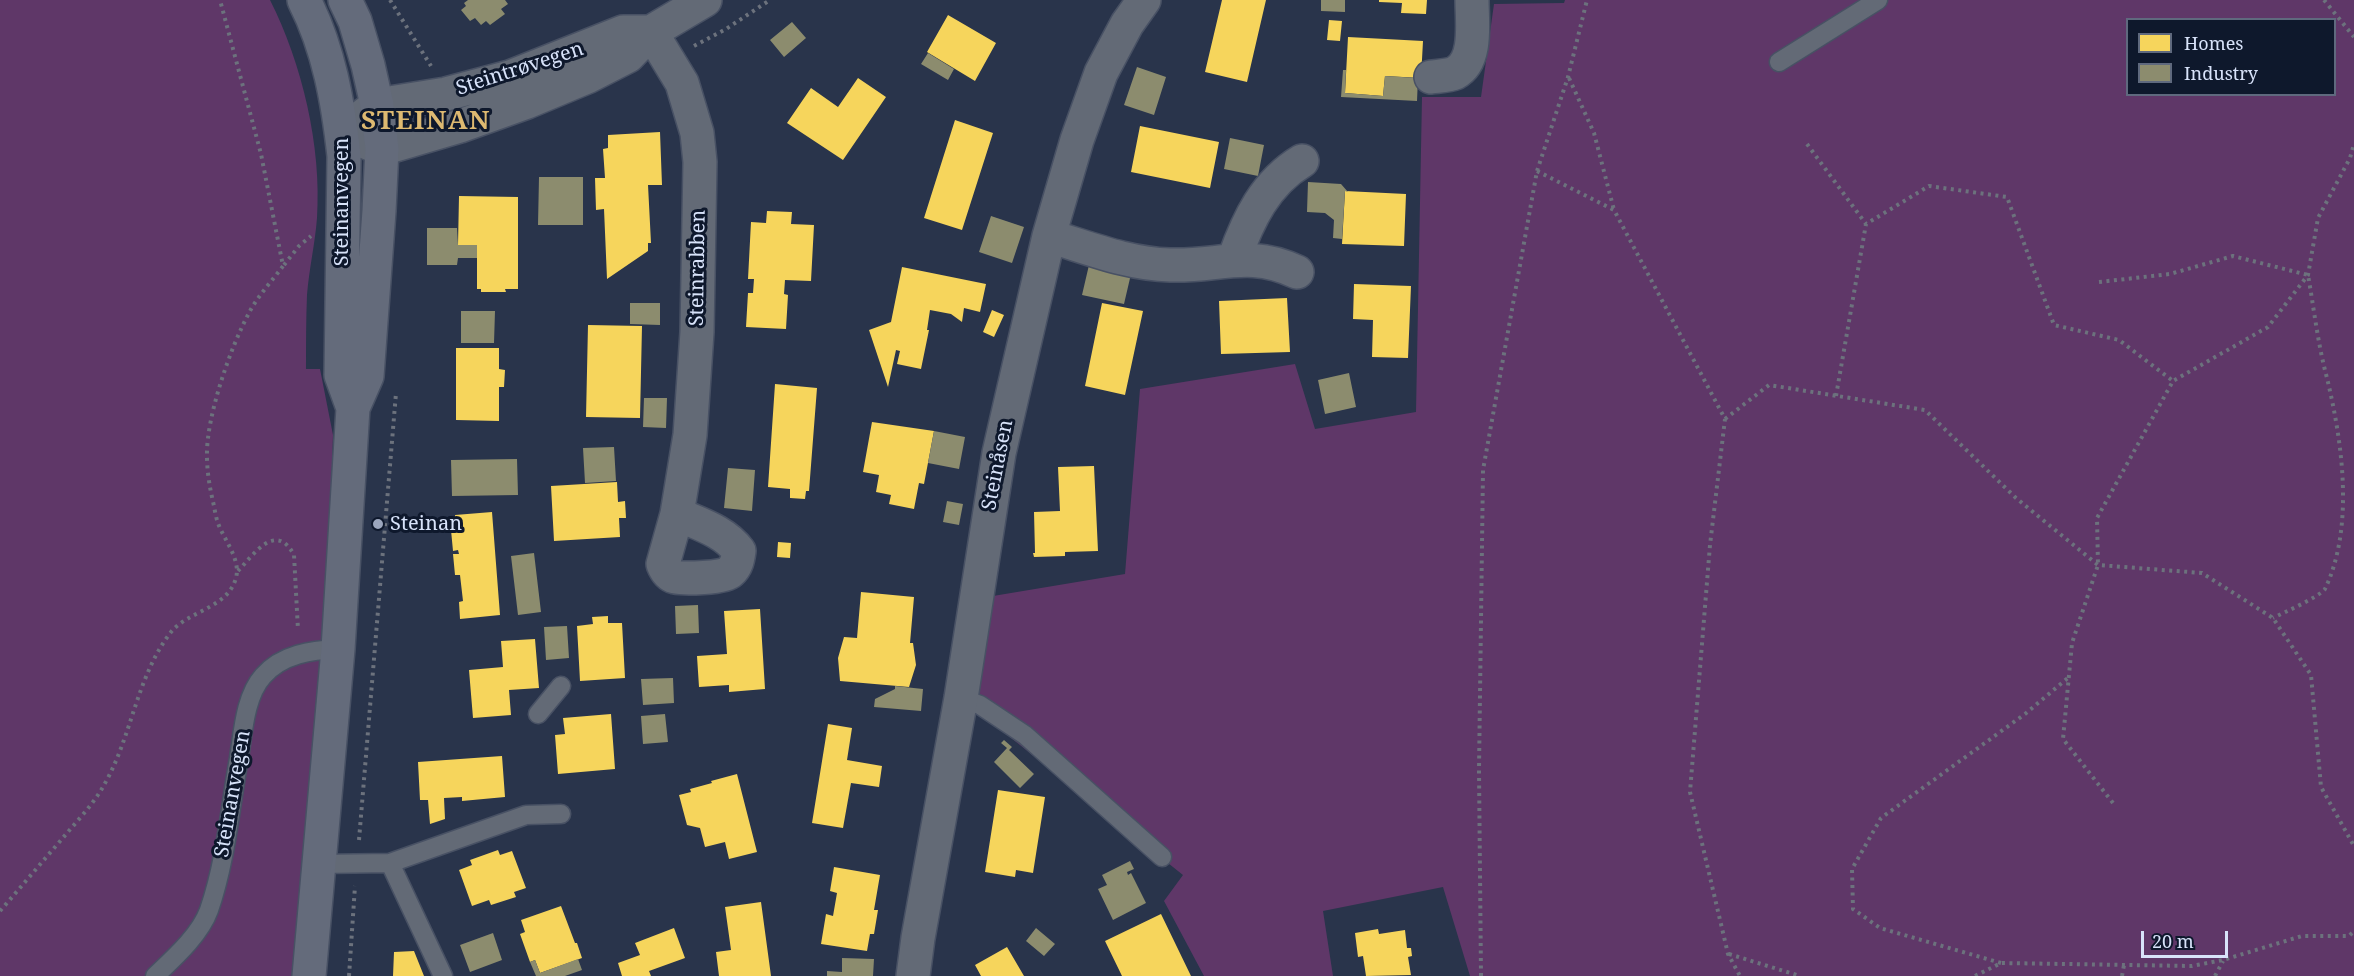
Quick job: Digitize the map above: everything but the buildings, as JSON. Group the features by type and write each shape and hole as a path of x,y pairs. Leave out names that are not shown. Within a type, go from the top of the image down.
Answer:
{"main road":[{"name":"Steinanvegen","path":"304,0 325,50 342,132 344,167 341,375 353,408"},
{"name":"Steinanvegen","path":"309,976 338,649 353,408 367,376 380,211 382,149 377,105 355,21 345,0"}],"street":[{"name":"Steintrøvegen","path":"382,149 527,102 587,77 628,56 651,32 705,0"},
{"name":"Steinåsen","path":"913,976 961,698 999,453 1049,236 1077,140 1101,73 1127,24 1144,0"},
{"path":"1431,77 1453,74 1462,68 1468,57 1472,44 1472,0"},
{"name":"Steintrøvegen","path":"342,132 377,105 446,94 510,78 623,32 651,32"},
{"name":"Steinrabben","path":"651,32 682,82 697,133 700,162 697,332 690,435 677,514"},
{"path":"342,132 382,149"},
{"path":"1234,259 1244,229 1264,196 1277,180 1302,161"},
{"path":"1049,236 1144,263 1203,265 1234,259 1256,260 1283,265 1297,272"}],"lane":[{"path":"1779,62 1878,0"},
{"name":"Steinanvegen","path":"155,976 183,950 209,912 222,859 245,721 252,695 263,676 279,663 311,650 338,649"},
{"path":"538,714 561,686"},
{"path":"961,698 980,705 1025,735 1162,857"},
{"path":"319,864 390,863 526,815 561,814"},
{"path":"390,863 443,976"}],"path":[{"path":"220,0 261,154 283,266"},
{"path":"390,0 432,68"},
{"path":"1481,976 1479,771 1483,470 1537,171 1568,77 1587,0"},
{"path":"2324,0 2354,37"},
{"path":"1568,77 1594,133 1614,210 1725,419 1710,545 1690,792 1728,954 1740,976"},
{"path":"1807,144 1866,224 1836,396"},
{"path":"2347,456 2326,376 2308,275 2318,218 2350,158 2354,144"},
{"path":"1537,171 1614,210"},
{"path":"1866,224 1929,186 2007,197 2054,325 2119,340 2173,381"},
{"path":"0,911 75,824 104,786 122,748 147,674 159,649 173,630 212,606 228,593 235,581 237,571 231,549 218,525 209,488 207,454 212,419 230,357 249,312 299,246 318,231"},
{"path":"2099,282 2170,274 2233,256 2308,275"},
{"path":"2114,803 2063,739 2072,643 2098,565 2097,518 2173,381 2268,327 2308,275"},
{"path":"1725,419 1769,385 1924,410 2016,498 2098,565 2202,573 2274,618 2311,675 2320,787 2354,846"},
{"path":"349,976 396,387"},
{"path":"237,571 262,545 273,540 282,540 289,544 295,563 300,654"},
{"path":"2274,618 2324,591 2340,564"},
{"path":"2069,676 2025,714 1881,818 1852,869 1853,909 1880,928 2001,963 2192,966 2223,960 2302,936 2349,936 2354,931"},
{"path":"1728,954 1800,976"},
{"path":"2215,976 2223,960"},
{"path":"1975,976 2001,963"},
{"path":"2122,976 2124,965"}],"shaded area":[{"path":"0,0 270,0 292,51 313,134 318,191 316,228 307,295 306,369 320,369 333,435 319,864 311,976 0,976"},
{"path":"1565,0 2354,0 2354,976 1470,976 1443,887 1323,911 1333,976 1204,976 1164,901 1183,875 961,698 975,599 1125,574 1140,389 1295,364 1315,429 1416,412 1422,97 1481,97 1494,4 1564,3"}],"place":[{"name":"Steinan","path":"378,524"}],"district":[{"name":"STEINAN","path":"426,122"}]}
